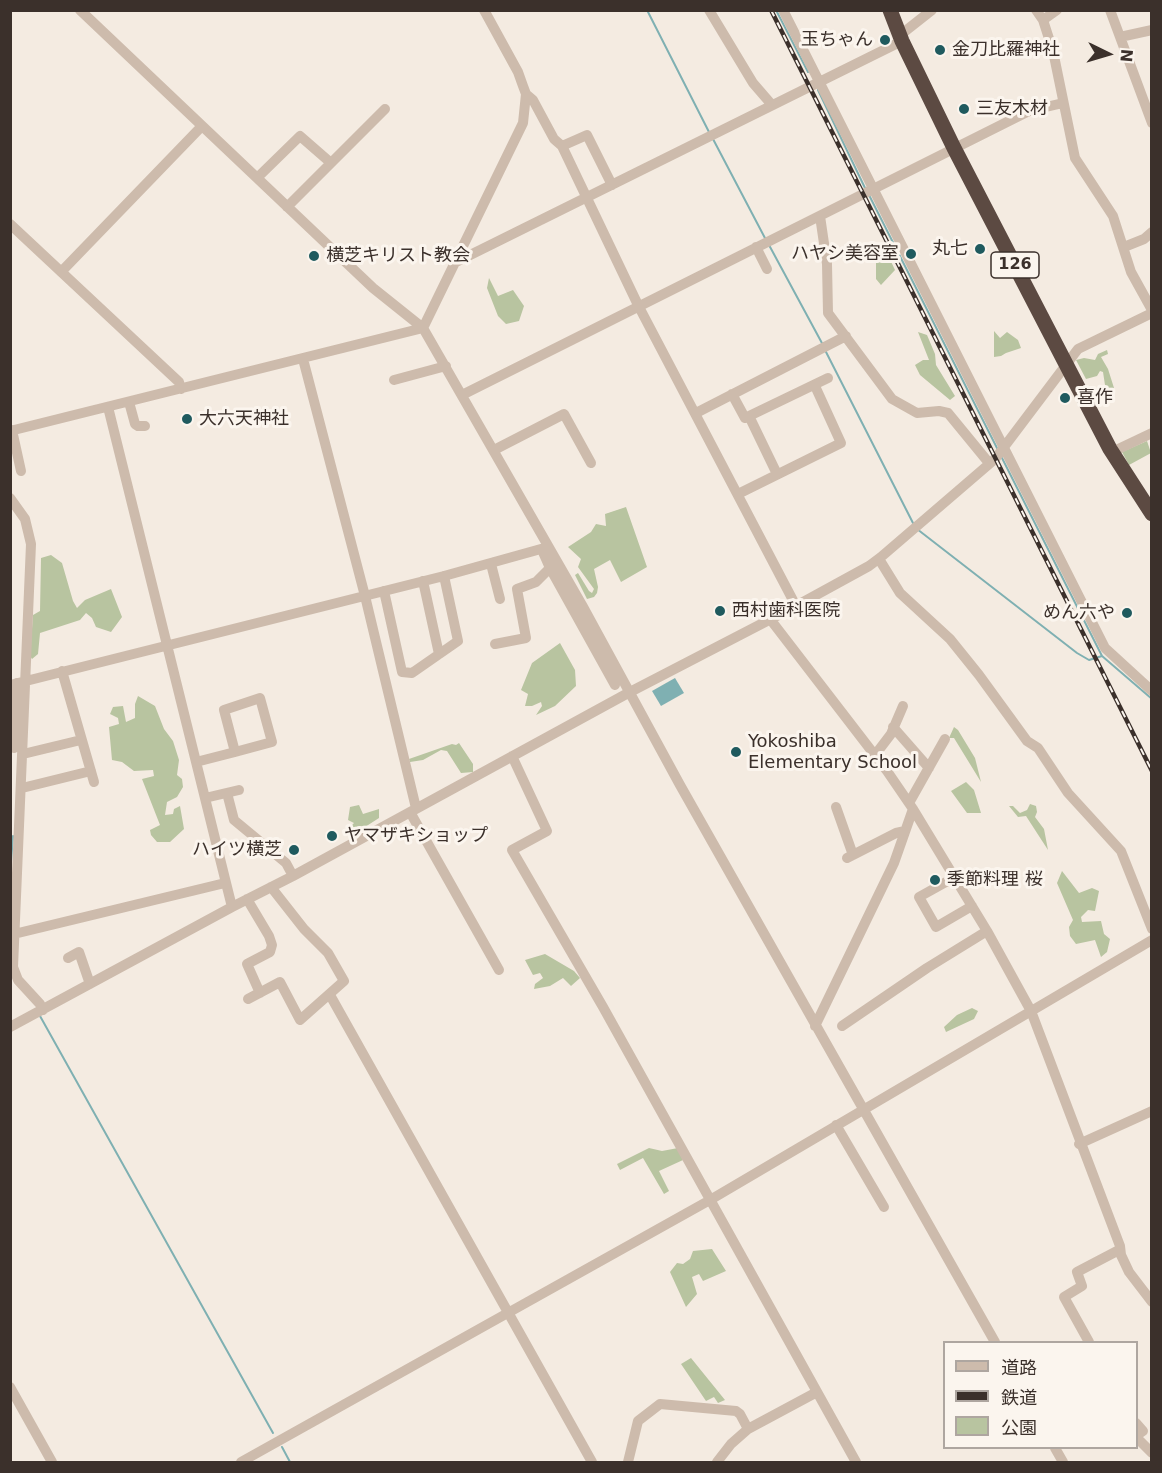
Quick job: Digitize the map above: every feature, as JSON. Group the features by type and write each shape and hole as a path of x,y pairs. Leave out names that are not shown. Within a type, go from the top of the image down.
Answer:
{"highway":[{"name":"126","path":"890,10 901,39 954,148 1112,452 1151,511"}],"street":[{"path":"80,10 373,288 423,328 494,450 545,548 630,692 815,1026 865,1109 994,1341"},
{"path":"423,328 523,123 526,94 518,72 484,10"},
{"path":"709,10 753,83 772,105"},
{"path":"783,10 816,82 873,190 998,455 1105,648 1152,691"},
{"path":"454,262 901,39 932,10"},
{"path":"10,1027 630,692 796,606 879,559 998,455 1066,363 1084,344 1152,312 1131,272 1113,216 1075,158 1053,51 1039,15 1057,10"},
{"path":"1110,10 1148,101 1152,123"},
{"path":"1120,37 1152,30"},
{"path":"526,94 533,100 554,139 562,146 638,305 796,606"},
{"path":"462,395 1029,111 1063,103"},
{"path":"287,207 385,109"},
{"path":"61,272 202,126"},
{"path":"562,146 587,135 612,185"},
{"path":"257,178 300,136 331,163"},
{"path":"820,216 827,264 828,313 892,399 917,413 939,411 948,413 998,455"},
{"path":"10,224 179,382 181,389"},
{"path":"1124,247 1138,242 1152,232"},
{"path":"756,247 767,269"},
{"path":"21,471 11,431 423,328"},
{"path":"696,413 846,336"},
{"path":"303,359 364,596 413,810 499,970"},
{"path":"394,380 446,366"},
{"path":"732,394 745,418 828,378"},
{"path":"738,494 841,443 814,386"},
{"path":"129,402 135,424 144,426"},
{"path":"108,407 232,907"},
{"path":"494,450 564,414 591,464"},
{"path":"749,416 777,474"},
{"path":"1112,452 1152,433"},
{"path":"10,498 25,519 31,544 18,683 21,788 14,934 15,974 43,1010"},
{"path":"18,683 491,564 545,548"},
{"path":"545,548 550,568 615,685"},
{"path":"879,559 900,592 950,639 1027,741 1038,748 1068,793 1121,851 1152,929"},
{"path":"491,564 500,599"},
{"path":"495,644 526,638 517,589 536,582 550,568"},
{"path":"384,591 402,672 412,673 458,641 444,576"},
{"path":"423,581 439,654"},
{"path":"770,619 875,755 911,806 987,931 1030,1011 1079,1144 1120,1246 1119,1251 1129,1272 1152,1302"},
{"path":"21,788 92,777 62,671"},
{"path":"196,762 235,752 272,742 260,698 224,710 235,752"},
{"path":"875,755 891,734 903,706"},
{"path":"893,727 929,768"},
{"path":"815,1026 894,862 911,806 945,739"},
{"path":"19,751 81,740"},
{"path":"512,756 547,831 512,850 856,1462"},
{"path":"205,798 233,792 234,820 286,863 293,876"},
{"path":"836,807 850,857 896,833 905,831"},
{"path":"955,877 919,897 936,927 972,906"},
{"path":"14,934 225,883"},
{"path":"248,999 280,982 300,1020 344,981 328,953 304,929 272,887"},
{"path":"247,899 272,945 270,952 247,964 260,993"},
{"path":"842,1026 927,968 987,931"},
{"path":"241,1462 710,1200 1152,940"},
{"path":"68,958 79,952 90,984"},
{"path":"330,995 592,1462"},
{"path":"1079,1144 1152,1111"},
{"path":"836,1125 884,1207"},
{"path":"1088,1341 1064,1297 1082,1286 1077,1272 1119,1251"},
{"path":"10,1387 52,1462"},
{"path":"717,1462 731,1444 748,1429 817,1392"},
{"path":"628,1462 638,1421 660,1404 736,1411 748,1429"},
{"path":"1138,1437 1152,1453"}],"green space":[{"path":"886,251 895,270 881,285 876,279 876,263"},
{"path":"489,278 498,296 513,290 524,306 519,321 506,324 498,316 487,288"},
{"path":"994,331 1000,338 1007,332 1018,340 1021,348 994,357"},
{"path":"918,332 927,335 935,354 936,365 955,396 950,400 920,375 915,365 923,360 929,360"},
{"path":"1107,350 1108,354 1101,357 1108,369 1114,388 1112,399 1100,405 1092,392 1103,390 1105,385 1103,372 1100,371 1097,376 1086,379 1076,360 1084,358 1095,360 1098,354"},
{"path":"1147,441 1151,453 1129,465 1122,452"},
{"path":"626,507 647,567 621,582 610,560 594,569 597,593 594,597 587,599 575,575 578,573 589,591 592,593 594,589 578,567 581,559 568,547 591,532 596,524 606,526 605,514"},
{"path":"51,555 62,563 77,608 85,600 111,589 122,617 111,632 96,627 92,618 86,613 80,620 40,633 38,654 32,659 30,656 33,615 40,611 41,558"},
{"path":"560,643 575,670 576,686 555,706 536,715 542,706 541,702 525,706 528,694 521,690 532,663"},
{"path":"138,696 155,706 164,729 173,741 179,760 177,775 182,779 183,787 177,797 167,802 165,815 173,814 174,809 180,806 184,829 170,842 157,842 151,835 150,830 160,825 142,779 154,776 153,770 134,771 122,762 112,760 109,727 119,724 118,718 110,714 113,707 123,706 126,722 135,718 135,704"},
{"path":"954,727 975,758 981,782 954,738 949,738"},
{"path":"459,743 473,764 473,772 461,773 447,751 441,750 423,760 410,762 409,759"},
{"path":"966,782 974,790 981,813 967,813 951,791"},
{"path":"1030,804 1036,806 1035,817 1044,829 1048,850 1026,816 1018,817 1009,806 1013,806 1020,813 1027,810"},
{"path":"359,805 363,814 379,809 379,818 365,827 360,826 347,830 354,823 348,820 350,807"},
{"path":"1062,871 1079,893 1092,888 1099,891 1095,911 1088,910 1081,917 1082,922 1101,921 1104,934 1110,939 1107,952 1101,957 1095,940 1076,944 1070,936 1069,927 1073,920 1057,883"},
{"path":"545,954 574,971 580,978 571,986 563,978 550,986 534,989 535,984 543,978 540,973 533,975 525,960"},
{"path":"972,1008 978,1011 974,1019 946,1032 944,1027 957,1015"},
{"path":"649,1148 662,1151 678,1148 683,1160 659,1171 669,1191 664,1194 643,1158 620,1170 617,1164"},
{"path":"712,1249 726,1271 703,1281 699,1274 692,1277 697,1294 686,1307 670,1272 677,1263 683,1264 690,1259 693,1251"},
{"path":"691,1358 725,1400 718,1403 714,1397 706,1401 681,1364"}],"water":[{"path":"675,678 684,693 661,706 652,691"}],"waterway":[{"path":"647,10 710,134"},
{"path":"776,10 808,72"},
{"path":"818,90 865,188"},
{"path":"713,139 766,240"},
{"path":"869,195 998,450"},
{"path":"769,245 823,345"},
{"path":"825,350 914,525"},
{"path":"1002,458 1102,656 1152,699"},
{"path":"917,529 1077,653 1089,660 1102,656"},
{"path":"10,875 13,836"},
{"path":"40,1016 273,1433"},
{"path":"282,1447 290,1462"}],"railway":[{"path":"771,10 1152,771"}],"place":[{"name":"玉ちゃん","path":"885,40"},
{"name":"金刀比羅神社","path":"940,50"},
{"name":"三友木材","path":"964,109"},
{"name":"丸七","path":"980,249"},
{"name":"ハヤシ美容室","path":"911,254"},
{"name":"横芝キリスト教会","path":"314,256"},
{"name":"喜作","path":"1065,398"},
{"name":"大六天神社","path":"187,419"},
{"name":"西村歯科医院","path":"720,611"},
{"name":"めん六や","path":"1127,613"},
{"name":"Yokoshiba Elementary School","path":"736,752"},
{"name":"ヤマザキショップ","path":"332,836"},
{"name":"ハイツ横芝","path":"294,850"},
{"name":"季節料理 桜","path":"935,880"}]}
